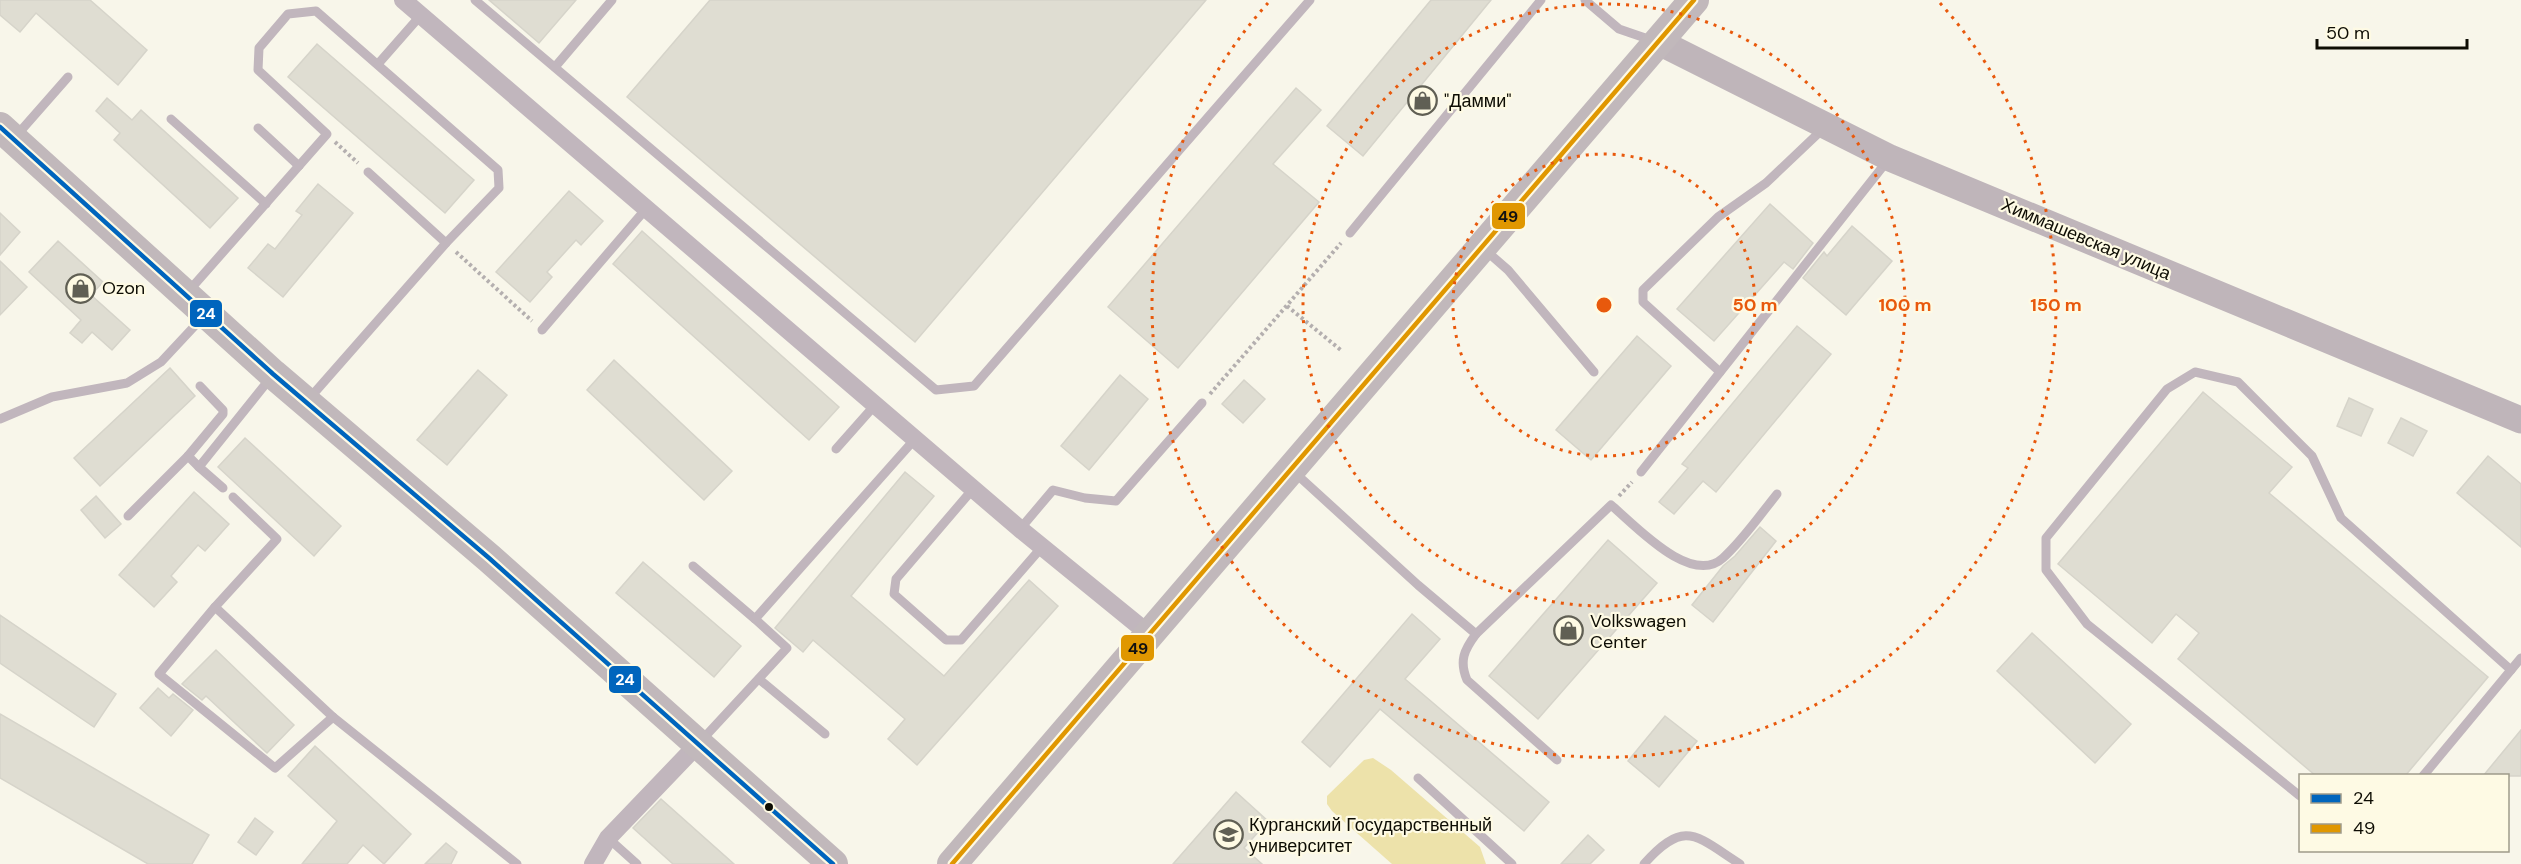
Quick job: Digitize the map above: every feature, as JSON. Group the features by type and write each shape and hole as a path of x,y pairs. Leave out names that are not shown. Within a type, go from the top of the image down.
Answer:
{"main road":[{"path":"952,864 1694,0"},
{"path":"4,132 273,374 489,558 833,864"}],"street":[{"path":"403,0 645,210 1041,547 1149,634"},
{"name":"Химмашевская улица","path":"1659,42 1890,158 2521,420"},
{"path":"593,864 608,838 699,743"}],"lane":[{"path":"475,0 936,390 974,386 1310,0"},
{"path":"555,67 612,0"},
{"path":"1350,233 1541,0"},
{"path":"1586,0 1619,29 1659,42"},
{"path":"0,419 51,398 127,383 160,362 196,304 266,204 327,134 258,70 258,48 288,14 316,11 498,170 499,188 446,243 306,401"},
{"path":"378,64 421,15"},
{"path":"4,132 68,77"},
{"path":"171,119 266,204"},
{"path":"1720,372 1643,302 1643,290 1718,218 1766,183 1826,126"},
{"path":"258,128 299,166"},
{"path":"1641,472 1890,158"},
{"path":"368,172 446,243"},
{"path":"542,330 645,210"},
{"path":"1482,247 1508,270 1594,372"},
{"path":"2299,794 2087,624 2046,570 2046,538 2167,389 2195,372 2238,382 2312,456 2341,518 2511,670"},
{"path":"199,467 273,374"},
{"path":"128,516 188,456 223,414 223,410 200,386"},
{"path":"1020,529 1053,490 1085,498 1116,501 1202,403"},
{"path":"836,450 874,405"},
{"path":"755,619 915,439"},
{"path":"188,456 223,488"},
{"path":"1292,469 1418,585 1476,634"},
{"path":"973,489 896,579 894,594 946,640 961,640 1041,547"},
{"path":"1557,760 1467,680 1462,667 1464,650 1476,634 1611,505 1682,562 1700,567 1722,560 1777,494"},
{"path":"233,497 277,539 215,607 159,674 275,768 333,717"},
{"path":"693,566 787,648 699,743"},
{"path":"215,607 333,717 517,864"},
{"path":"2425,774 2521,658"},
{"path":"759,679 825,734"},
{"path":"1418,778 1512,864"},
{"path":"1644,864 1659,847 1674,837 1694,835 1740,864"},
{"path":"608,838 637,864"}],"path":[{"path":"327,134 368,172"},
{"path":"1202,403 1350,233"},
{"path":"446,243 542,330"},
{"path":"1287,306 1342,351"},
{"path":"1611,505 1641,472"}],"shaded area":[{"path":"1373,758 1391,770 1480,847 1486,864 1392,864 1332,811 1327,804 1327,796 1364,760"}],"building":[{"path":"0,0 90,0 147,50 118,85 36,13 20,32 0,15"},
{"path":"489,0 576,0 539,43"},
{"path":"710,0 1206,0 915,342 627,97"},
{"path":"1431,0 1491,0 1363,156 1327,126"},
{"path":"317,44 474,180 445,213 288,77"},
{"path":"1296,88 1321,110 1273,164 1319,202 1178,368 1108,307"},
{"path":"107,98 132,120 141,110 238,198 210,228 114,140 120,133 96,111"},
{"path":"318,184 353,213 283,297 248,268 268,244 275,249 302,215 296,211"},
{"path":"569,191 603,221 581,245 576,240 547,272 552,277 530,302 496,272"},
{"path":"1770,204 1813,243 1793,269 1784,262 1714,341 1677,309"},
{"path":"0,213 20,232 0,255"},
{"path":"1852,226 1892,261 1846,315 1803,278 1824,252 1827,256"},
{"path":"642,231 839,407 809,440 613,264"},
{"path":"58,241 103,282 91,295 130,330 112,350 92,332 82,343 70,333 81,320 29,272"},
{"path":"0,261 27,287 0,315"},
{"path":"1797,326 1831,354 1716,492 1703,481 1674,514 1659,502 1688,468 1682,464"},
{"path":"1637,336 1671,366 1591,460 1556,430"},
{"path":"614,360 732,471 704,500 587,390"},
{"path":"170,368 195,396 100,486 74,458"},
{"path":"478,370 507,395 447,465 417,440"},
{"path":"1120,375 1148,399 1089,470 1061,446"},
{"path":"1244,380 1265,399 1243,423 1222,404"},
{"path":"2203,392 2292,467 2269,493 2488,677 2407,774 2314,774 2178,659 2199,633 2176,614 2152,643 2058,564"},
{"path":"2349,398 2373,409 2361,436 2337,426"},
{"path":"2401,418 2427,431 2413,456 2388,443"},
{"path":"245,438 341,526 314,556 218,467"},
{"path":"2488,456 2521,484 2521,547 2457,493"},
{"path":"905,472 934,496 851,596 944,676 1029,580 1058,606 917,765 888,739 905,719 813,640 803,652 775,628"},
{"path":"194,492 229,524 205,551 198,545 171,576 177,582 154,607 119,575"},
{"path":"96,496 121,524 105,538 81,510"},
{"path":"1760,527 1776,541 1713,622 1692,605 1723,566 1735,556"},
{"path":"1608,540 1657,583 1538,719 1489,676"},
{"path":"643,562 741,646 714,677 616,593"},
{"path":"1412,614 1440,639 1405,679 1549,802 1524,831 1380,709 1330,767 1302,742"},
{"path":"0,615 116,694 94,727 0,663"},
{"path":"2032,633 2131,724 2095,763 1997,671"},
{"path":"216,650 294,725 267,753 206,696 202,700 182,684"},
{"path":"158,688 169,698 173,694 193,710 171,736 140,708"},
{"path":"0,714 209,835 192,864 148,864 0,778"},
{"path":"1665,716 1697,741 1659,787 1628,761"},
{"path":"2521,730 2521,776 2485,774"},
{"path":"315,746 411,834 384,864 363,845 347,864 302,864 337,821 288,776"},
{"name":"Курганский Государственный университет","path":"1236,792 1268,821 1244,848 1262,864 1173,864"},
{"path":"661,799 734,864 673,864 633,828"},
{"path":"255,818 273,832 256,855 238,842"},
{"path":"1588,835 1604,850 1590,864 1561,864"},
{"path":"446,843 457,852 451,864 425,864"}],"transit line":[{"name":"49","path":"952,864 1694,0"},
{"name":"24","path":"0,127 273,374 489,558 833,864"}],"place":[{"name":"\"Дамми\"","path":"1423,101"},
{"name":"Ozon","path":"81,288"},
{"name":"Volkswagen Center","path":"1569,631"},
{"name":"Курганский Государственный университет","path":"1228,835"}]}
